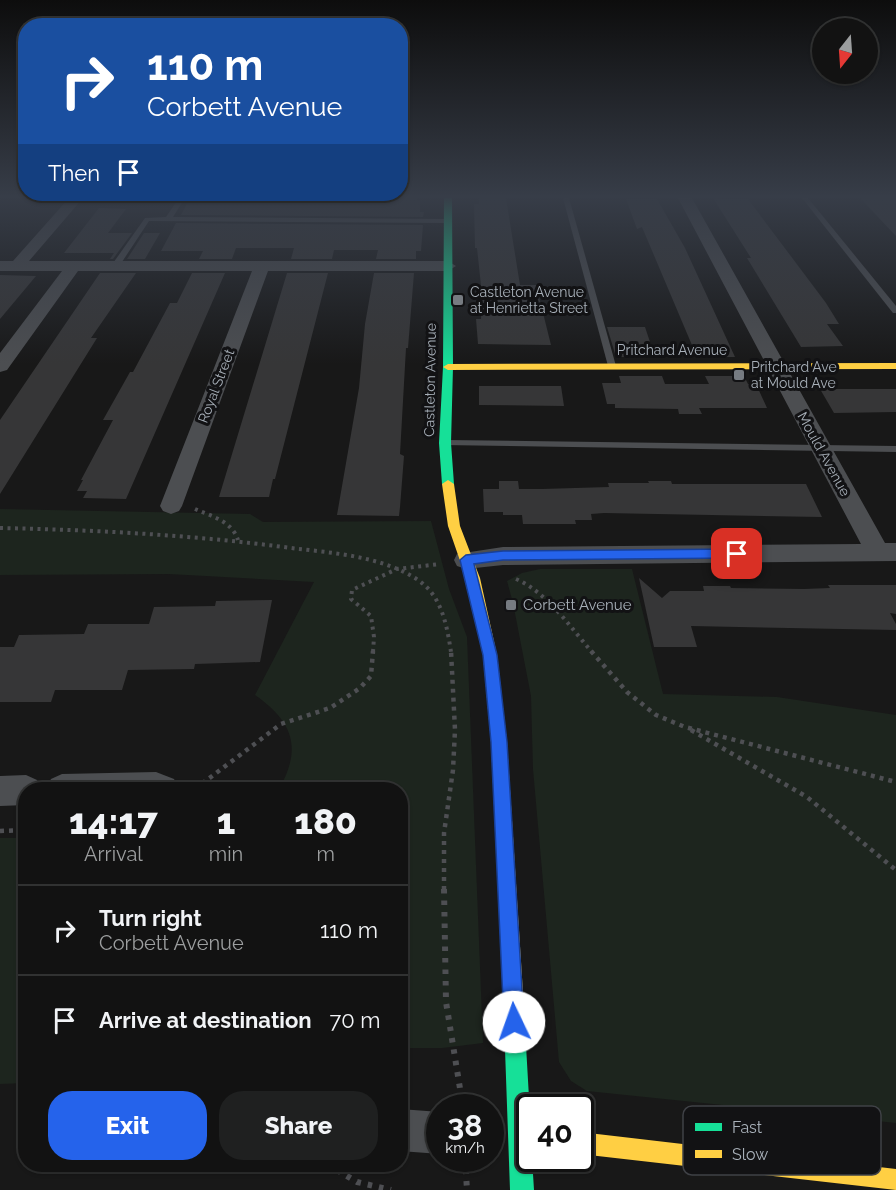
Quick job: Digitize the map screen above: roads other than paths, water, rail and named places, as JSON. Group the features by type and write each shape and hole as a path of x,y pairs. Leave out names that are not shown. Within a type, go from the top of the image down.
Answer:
{"street":[{"path":"17,266 28,254"},
{"name":"Castleton Avenue","path":"448,254 448,367 445,443 449,501 490,655 499,742 513,1138 522,1190"},
{"name":"Mould Avenue","path":"715,254 821,449 887,552"},
{"path":"0,266 448,266"},
{"name":"Royal Street","path":"171,506 261,266"},
{"path":"0,366 73,267"},
{"name":"Pritchard Avenue","path":"448,367 896,366"},
{"path":"466,560 503,556 887,552"},
{"path":"0,791 18,790"},
{"path":"408,1131 426,1132"},
{"path":"594,1145 683,1155"},
{"path":"853,1175 896,1180"}],"lane":[{"path":"115,266 123,254"},
{"path":"581,254 612,366"},
{"path":"850,254 896,311"},
{"path":"445,443 821,449 896,448"}],"place":[{"name":"Castleton Avenue at Henrietta Street","path":"458,300"},
{"name":"Pritchard Ave at Mould Ave","path":"739,375"},
{"name":"Corbett Avenue","path":"511,605"}]}
